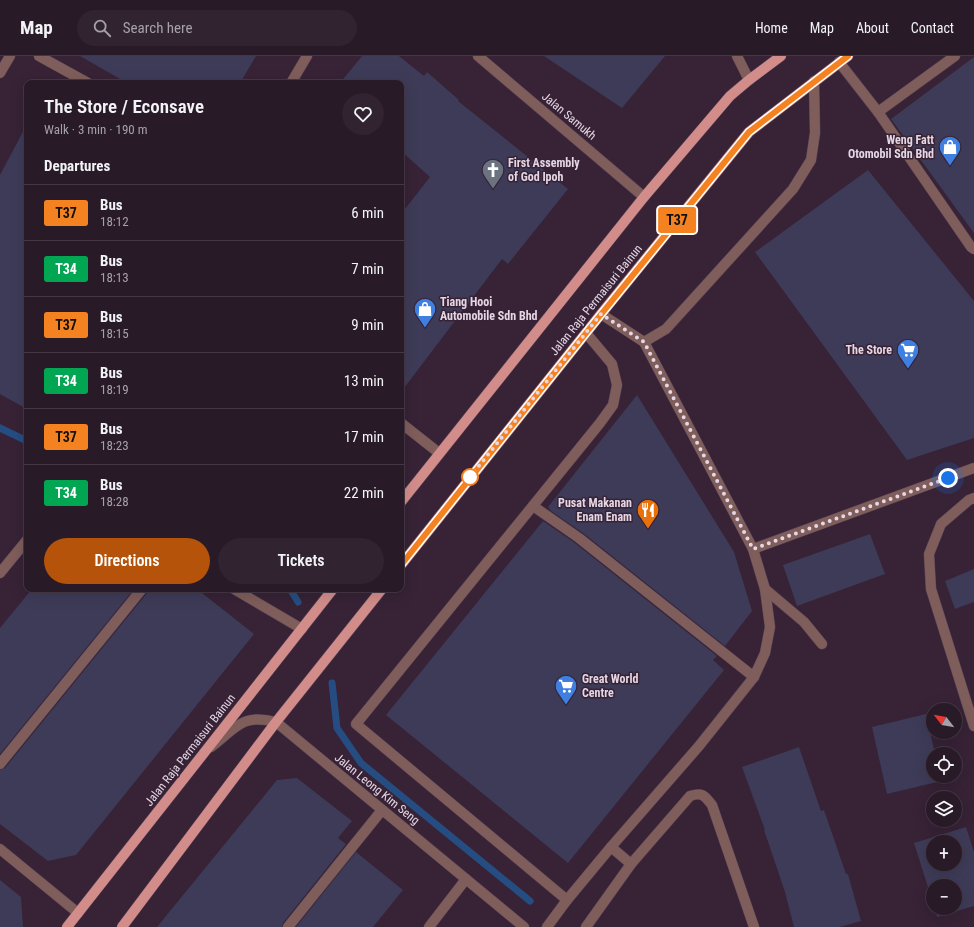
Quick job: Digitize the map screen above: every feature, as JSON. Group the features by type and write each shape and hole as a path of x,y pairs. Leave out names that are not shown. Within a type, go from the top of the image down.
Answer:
{"main road":[{"path":"404,498 644,196 730,96 748,80 781,56"},
{"name":"Jalan Raja Permaisuri Bainun","path":"404,561 601,314 749,132 843,59"},
{"name":"Jalan Raja Permaisuri Bainun","path":"66,927 331,592"},
{"path":"122,927 276,722 380,592"}],"street":[{"path":"0,73 10,56"},
{"path":"39,56 83,80"},
{"path":"293,80 307,56"},
{"name":"Jalan Samukh","path":"478,56 644,196"},
{"path":"737,56 748,80"},
{"path":"878,112 955,56"},
{"path":"843,59 971,247 974,249"},
{"path":"644,342 666,329 793,189 811,160 815,133 814,81"},
{"path":"546,927 611,847 699,746 754,677 765,652 770,627 766,590 753,549 644,342 601,314"},
{"path":"567,900 356,724 613,405 617,385 612,364 586,333"},
{"path":"404,425 439,453"},
{"path":"753,549 974,468"},
{"path":"974,498 969,500 941,524 929,554 931,589 974,726"},
{"path":"533,506 579,538 754,677"},
{"path":"0,573 24,544"},
{"path":"766,590 804,622 822,644"},
{"path":"0,764 140,592"},
{"path":"239,592 302,629"},
{"name":"Jalan Leong Kim Seng","path":"206,750 242,722 254,718 276,722 524,927"},
{"path":"586,927 631,864 690,796 698,793 704,796 712,805 754,927"},
{"path":"288,927 382,810"},
{"path":"611,847 631,864"},
{"path":"0,849 78,913"},
{"path":"429,927 466,879"}],"building":[{"path":"80,56 256,56 242,80 122,80"},
{"path":"362,56 399,56 424,76 427,72 459,100 458,101 568,189 508,264 502,259 404,388 404,210 430,177 404,154 404,80 342,80"},
{"path":"544,56 665,56 622,108"},
{"name":"Weng Fatt Otomobil Sdn Bhd","path":"974,57 974,233 891,119"},
{"path":"24,130 24,407 0,394 0,175"},
{"name":"The Store","path":"868,170 974,301 974,438 907,460 755,252"},
{"name":"Pusat Makanan Enam Enam","path":"637,395 734,552 752,611 725,646 583,533 551,511 548,507"},
{"path":"543,521 575,543 717,656 713,660 724,670 568,863 386,715"},
{"path":"870,534 885,574 797,606 783,565"},
{"path":"974,569 974,602 955,609 945,581"},
{"path":"30,592 132,592 0,754 0,628"},
{"path":"201,592 254,634 76,855 48,861 0,824 0,770 5,768 147,593"},
{"path":"926,714 926,739 932,739 933,747 926,747 926,783 933,783 887,794 872,727"},
{"path":"799,747 821,811 824,810 846,874 848,874 861,921 840,927 794,927 785,892 765,830 742,767"},
{"path":"297,778 352,821 338,838 346,844 283,923 282,927 157,927 277,780"},
{"path":"966,827 974,852 974,906 962,910 962,879 926,879 926,881 914,843 926,839 926,871 962,871 962,835 940,835"},
{"path":"356,852 403,890 373,927 296,927"},
{"path":"0,880 21,897 23,927 0,927"}],"waterway":[{"path":"0,428 24,440"},
{"path":"292,592 298,602"},
{"path":"332,683 337,728 361,763 530,901"}],"bus line":[{"name":"T37","path":"404,561 749,132 848,56"}],"place":[{"name":"Weng Fatt Otomobil Sdn Bhd","path":"950,166"},
{"name":"First Assembly of God Ipoh","path":"493,190"},
{"name":"Tiang Hooi Automobile Sdn Bhd","path":"425,328"},
{"name":"The Store","path":"908,370"},
{"name":"Pusat Makanan Enam Enam","path":"648,530"},
{"name":"Great World Centre","path":"566,706"}],"route":[{"path":"470,477 601,314 644,342 753,549 948,478"}]}
